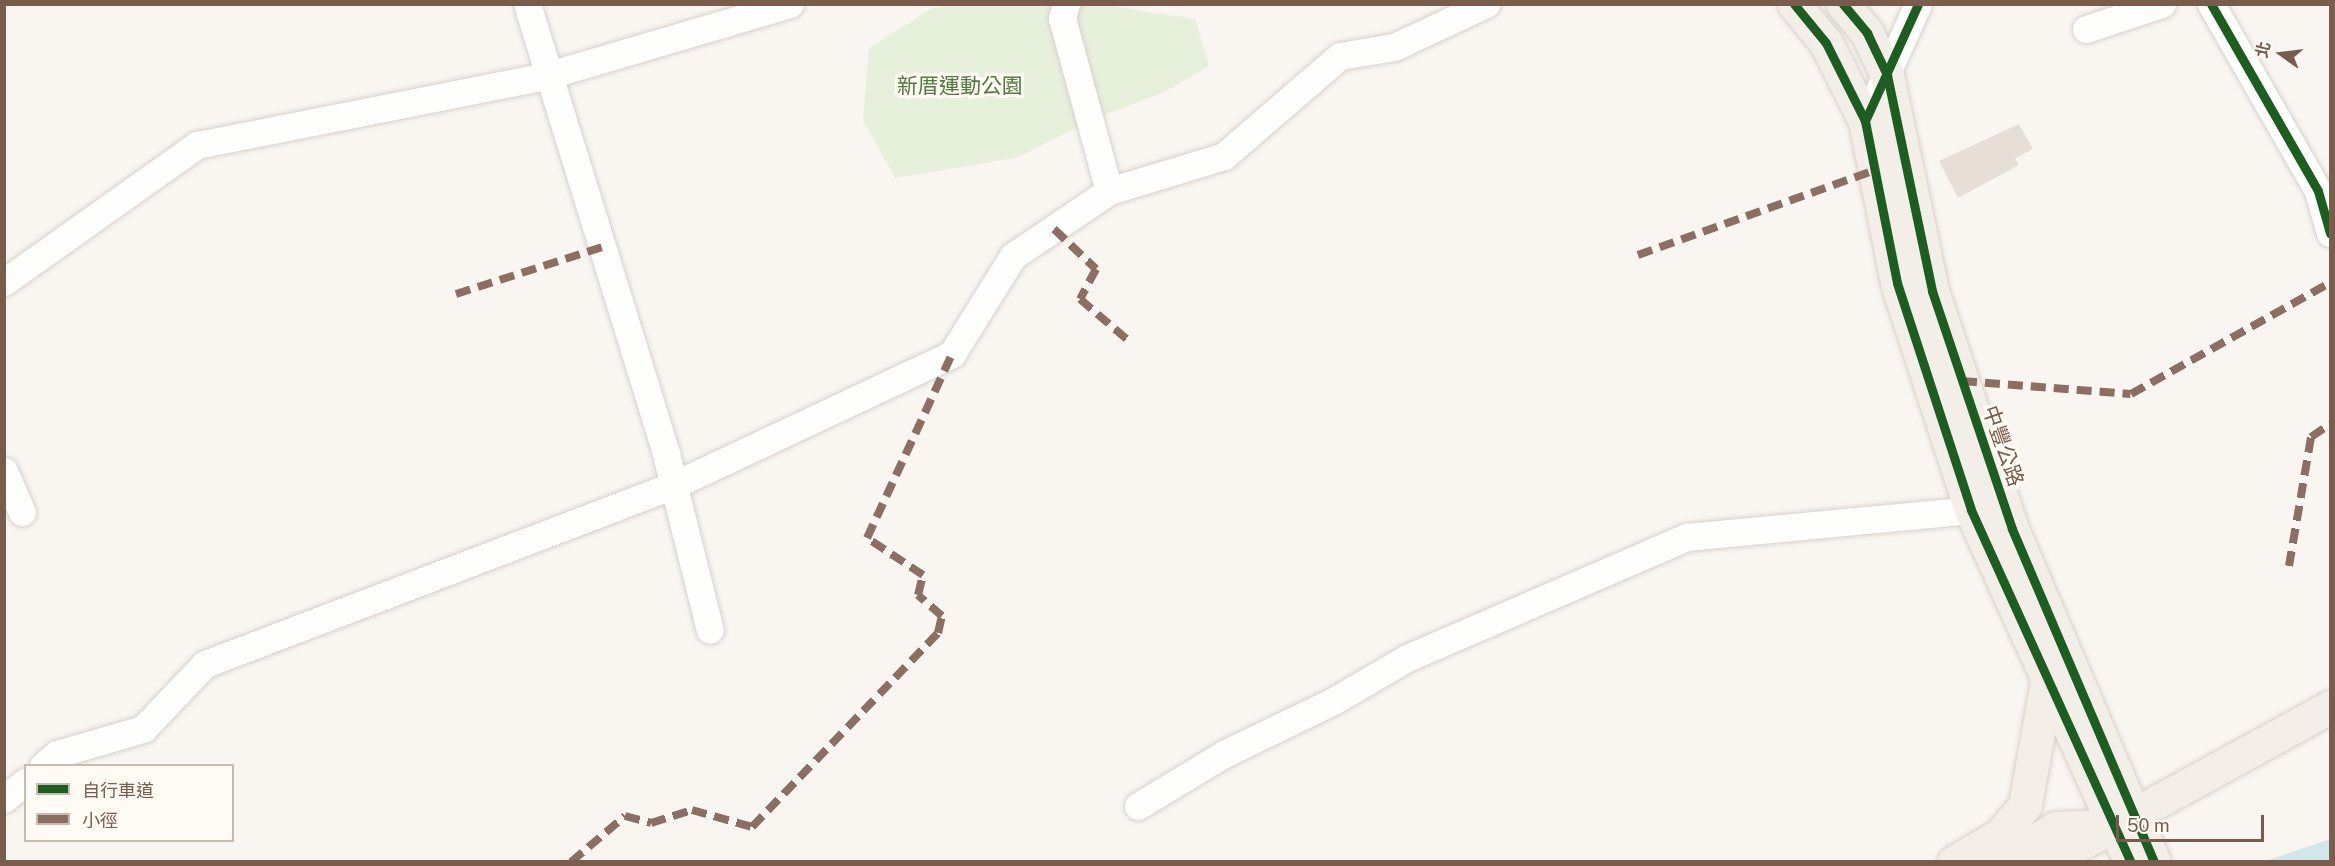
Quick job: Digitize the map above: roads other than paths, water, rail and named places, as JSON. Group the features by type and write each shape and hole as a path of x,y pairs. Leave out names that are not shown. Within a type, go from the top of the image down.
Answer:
{"main road":[{"name":"中豐公路","path":"1794,4 1826,43 1865,121 1920,304 1971,510 2046,682 2126,820"},
{"name":"中豐公路","path":"1843,4 1867,33 1887,75 1920,304 2126,820"},
{"path":"1954,861 2000,836 2025,805 2046,682"},
{"path":"2047,861 2331,707"},
{"path":"2000,861 2056,828 2126,820"},
{"path":"2126,820 2131,861"},
{"path":"2126,820 2154,861"}],"street":[{"path":"527,4 674,485 710,630"},
{"path":"4,282 197,145 549,75 790,4"},
{"path":"1066,4 1062,18 1109,191"},
{"path":"44,764 57,754 142,729 205,664 674,485 952,354 1013,256 1109,191 1224,156 1340,56 1394,47 1486,4"},
{"path":"1865,121 1918,4"},
{"path":"2086,29 2162,4"},
{"path":"2211,4 2318,191 2331,233"},
{"path":"4,471 22,512"},
{"path":"1138,806 1224,754 1335,700 1407,658 1687,537 1971,510"},
{"path":"4,799 24,783"}],"water":[{"path":"2330,839 2330,861 2265,861"}],"park label":[{"name":"新厝運動公園","path":"960,86"}]}
